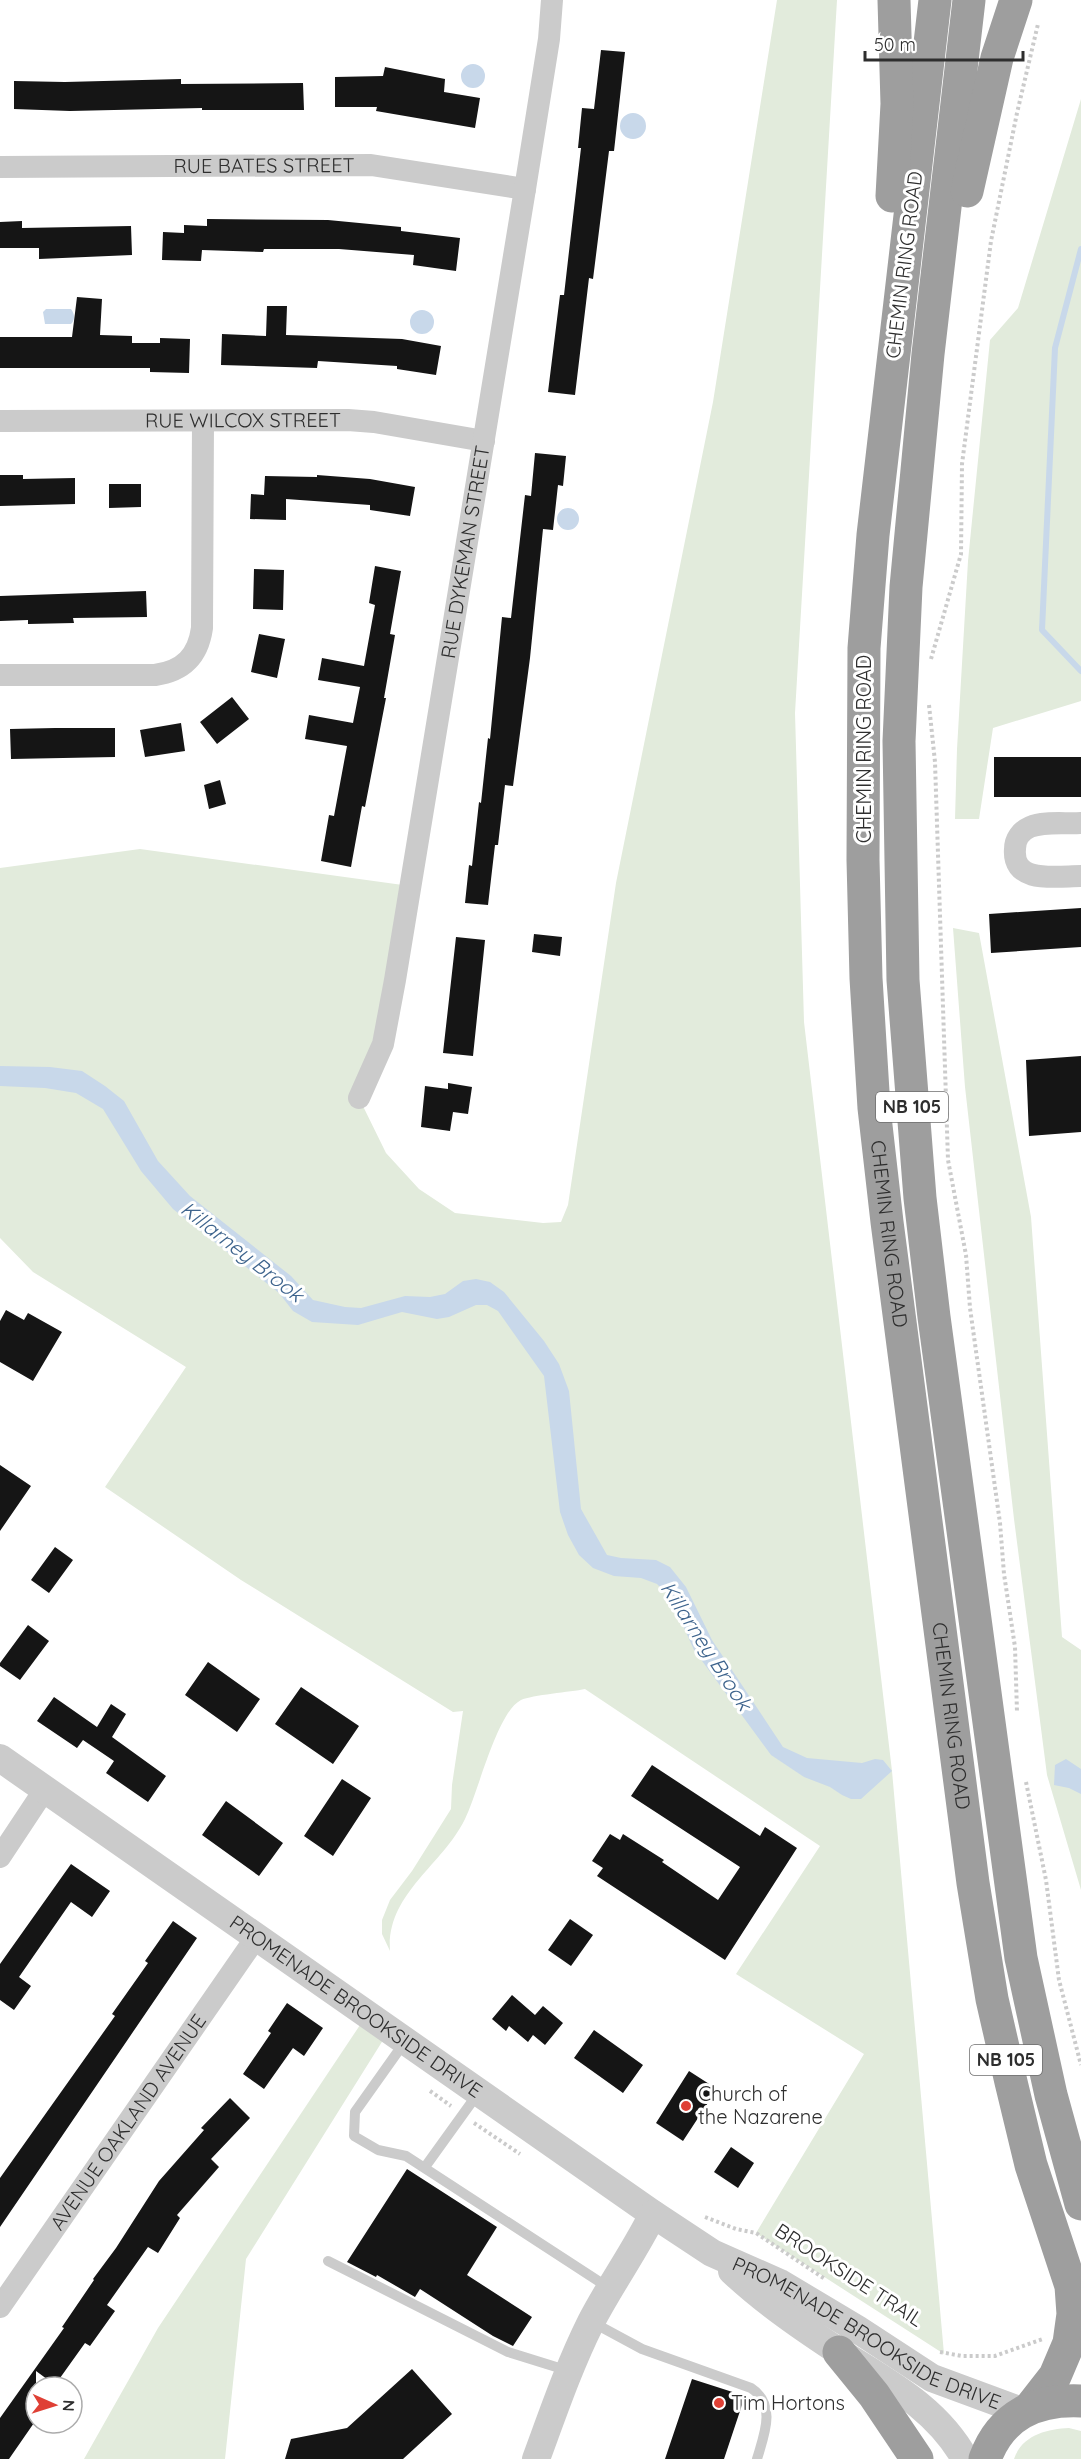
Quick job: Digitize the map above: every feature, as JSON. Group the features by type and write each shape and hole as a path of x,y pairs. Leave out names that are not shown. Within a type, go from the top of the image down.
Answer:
{"highway":[{"path":"873,535 871,457 876,352 891,205 897,104 894,0"},
{"name":"CHEMIN RING ROAD","path":"935,0 873,535 864,648 863,860 866,978 874,1108 887,1222 973,1883 992,1999 1031,2164 1071,2286 1073,2314 1068,2343 1055,2376 1027,2410"},
{"name":"CHEMIN RING ROAD","path":"969,0 928,354 906,587 899,741 903,980 920,1198 934,1317 1021,1958 1052,2095 1081,2204"},
{"path":"906,587 923,495 971,166 997,58 1028,9"},
{"path":"839,2352 874,2395 917,2459"},
{"path":"985,2459 990,2445 1007,2423 1027,2410 1055,2400 1081,2401"}],"street":[{"name":"RUE DYKEMAN STREET","path":"359,1098 383,1044 393,991 525,189 549,39 552,0"},
{"name":"RUE BATES STREET","path":"0,166 371,165 525,189"},
{"name":"RUE WILCOX STREET","path":"0,421 348,420 374,422 484,441"},
{"path":"0,675 155,675 178,669 193,656 200,643 202,628 203,421"},
{"path":"1081,823 1031,826 1019,836 1014,852 1019,866 1031,876 1081,876"},
{"name":"PROMENADE BROOKSIDE DRIVE","path":"0,1758 712,2253 774,2308 892,2384 931,2414 955,2441 965,2459"},
{"path":"0,1857 45,1789"},
{"name":"AVENUE OAKLAND AVENUE","path":"0,2307 257,1936"},
{"path":"536,2459 569,2371 591,2322 653,2214"},
{"name":"PROMENADE BROOKSIDE DRIVE","path":"712,2253 780,2283 857,2329 932,2378 1027,2410"}],"lane":[{"path":"405,2040 355,2112 354,2136 378,2150 406,2156 425,2167 611,2290"},
{"path":"425,2167 480,2092"},
{"path":"328,2261 508,2352 569,2371"},
{"path":"591,2322 642,2349 751,2388 759,2393 767,2411 767,2425 757,2459"}],"path":[{"path":"929,668 961,554 962,464 991,241 1017,113 1028,9"},
{"path":"929,703 935,762 948,1160 966,1255 970,1308 1000,1523 1004,1574 1015,1647 1017,1714"},
{"path":"1026,1780 1046,1880 1059,1980 1081,2065"},
{"name":"BROOKSIDE TRAIL","path":"701,2215 736,2229 756,2233 834,2284"},
{"name":"BROOKSIDE TRAIL","path":"934,2348 944,2354 995,2356 1039,2339 1052,2338"}],"green space":[{"path":"777,0 837,0 795,713 804,1022 892,1771 944,2354 756,2233 864,2054 736,1974 820,1846 585,1689 526,1698 512,1707 504,1720 465,1819 455,1836 417,1881 397,1913 391,1931 390,1951 382,1934 382,1920 390,1900 412,1871 451,1809 452,1785 463,1711 453,1712 241,1580 105,1487 186,1367 33,1272 0,1238 0,868 140,849 410,886 359,1098 386,1153 419,1189 455,1213 543,1223 561,1222 568,1205 616,883 713,402"},
{"path":"1081,99 1081,701 993,728 979,819 955,819 968,561 990,340 1018,308"},
{"path":"953,928 979,933 1031,1217 1062,1637 1081,1650 1081,1890 1047,1775 1014,1519 965,1087"},
{"path":"368,2013 390,2029 246,2259 225,2459 84,2459 158,2328"},
{"path":"1069,2428 1081,2431 1081,2459 1014,2459 1023,2444 1036,2435"}],"water":[{"path":"473,64 478,65 484,71 484,81 478,87 473,88 468,87 462,81 461,76 462,71 468,65"},
{"path":"633,113 642,117 646,126 642,135 633,139 624,135 620,126 624,117"},
{"path":"46,309 71,309 74,315 73,321 71,324 45,324 43,312"},
{"path":"422,310 430,314 434,322 430,330 422,334 414,330 410,322 414,314"},
{"path":"564,508 572,508 579,515 579,523 572,530 564,530 557,523 557,515"},
{"name":"Killarney Brook","path":"0,1066 50,1067 82,1071 105,1086 124,1101 158,1161 190,1196 291,1276 313,1300 361,1308 405,1296 430,1297 445,1294 463,1281 476,1279 490,1282 504,1292 544,1341 559,1364 569,1391 581,1509 607,1555 656,1560 670,1567 686,1587 712,1640 783,1747 807,1758 862,1763 875,1759 883,1760 892,1771 861,1799 851,1799 830,1787 804,1777 771,1755 694,1650 670,1597 657,1584 641,1578 614,1576 593,1568 579,1555 568,1535 560,1512 544,1376 498,1311 487,1305 476,1305 449,1317 437,1319 402,1312 358,1325 312,1322 293,1311 279,1293 173,1209 141,1171 103,1109 76,1093 45,1088 0,1086"},
{"path":"1066,1759 1081,1769 1081,1794 1069,1788 1054,1785 1055,1765"}],"building":[{"path":"601,50 625,52 614,151 609,151 593,279 589,278 575,395 548,392 560,295 564,295 581,148 578,148 582,108 594,109"},
{"path":"385,67 445,79 444,92 480,98 475,128 376,111 377,107 335,107 335,77 383,76"},
{"path":"181,79 181,84 303,83 304,110 202,110 202,108 70,111 14,109 14,81"},
{"path":"207,219 328,220 401,227 401,231 460,238 456,271 413,265 414,255 339,249 264,249 263,252 202,250 201,261 162,260 163,232 184,233 184,225 207,226"},
{"path":"22,221 22,228 131,226 132,255 39,259 39,248 0,248 0,222"},
{"path":"77,297 102,299 100,335 132,336 132,343 160,343 160,338 190,339 189,373 150,372 150,368 0,368 0,337 72,337"},
{"path":"267,306 287,306 286,335 402,339 441,346 436,375 397,369 397,366 318,361 317,368 221,365 222,334 266,336"},
{"path":"535,453 566,456 563,486 558,485 553,530 543,529 530,658 513,786 505,785 488,905 465,903 469,865 472,866 479,802 481,803 488,738 490,739 502,617 511,618 525,495 531,496"},
{"path":"0,475 23,475 23,479 75,478 75,504 0,506"},
{"path":"317,475 370,479 415,487 410,516 370,510 370,505 286,499 286,520 250,519 251,494 264,495 265,476 317,477"},
{"path":"109,484 141,484 141,507 109,508"},
{"path":"375,566 401,571 390,634 395,635 384,698 386,698 351,867 321,861 329,815 334,816 347,746 305,739 309,715 353,723 360,687 318,680 322,658 364,666 375,605 369,603"},
{"path":"254,569 284,570 283,610 253,609"},
{"path":"146,591 147,617 73,618 74,623 28,624 28,620 0,621 0,596"},
{"path":"259,634 285,639 277,678 251,672"},
{"path":"232,697 249,719 217,744 200,722"},
{"path":"181,723 185,751 145,757 140,730"},
{"path":"115,728 115,757 11,759 10,729"},
{"path":"994,757 1081,757 1081,797 994,797"},
{"path":"220,780 226,804 209,809 204,785"},
{"path":"1081,908 1081,947 991,953 989,914"},
{"path":"534,934 562,937 560,956 532,952"},
{"path":"456,937 485,940 473,1056 443,1053"},
{"path":"1081,1056 1081,1132 1029,1136 1026,1060"},
{"path":"448,1083 472,1087 468,1114 453,1112 450,1131 421,1127 425,1086 448,1089"},
{"path":"6,1310 24,1320 28,1313 62,1332 33,1381 0,1362 0,1321"},
{"path":"0,1465 31,1486 0,1531"},
{"path":"55,1547 73,1560 49,1593 31,1580"},
{"path":"28,1625 49,1641 20,1680 0,1666 0,1663"},
{"path":"208,1662 260,1699 237,1732 185,1695"},
{"path":"301,1687 359,1726 333,1764 275,1724"},
{"path":"54,1697 97,1727 111,1704 126,1714 112,1737 166,1776 148,1802 106,1773 114,1761 83,1740 77,1748 37,1721"},
{"path":"652,1765 760,1836 765,1827 797,1848 725,1960 597,1876 603,1868 592,1861 610,1834 620,1840 623,1834 664,1860 662,1862 718,1900 740,1867 631,1796"},
{"path":"342,1779 371,1798 333,1856 304,1836"},
{"path":"226,1801 283,1843 259,1876 202,1835"},
{"path":"71,1864 110,1891 92,1917 71,1902 19,1977 31,1986 14,2010 0,2000 0,1964"},
{"path":"570,1919 593,1935 571,1966 548,1950"},
{"path":"173,1921 197,1938 0,2227 0,2178 115,2016 112,2014 148,1963 145,1961"},
{"path":"512,1995 535,2015 543,2006 563,2023 545,2045 533,2035 528,2042 509,2026 506,2031 492,2019"},
{"path":"287,2003 323,2028 304,2056 293,2048 264,2089 243,2074 271,2033 268,2031"},
{"path":"594,2030 643,2065 623,2093 574,2058"},
{"name":"Church of the Nazarene","path":"689,2071 717,2089 683,2141 656,2123"},
{"path":"230,2098 250,2118 211,2159 219,2167 177,2215 180,2218 158,2253 148,2247 107,2305 115,2311 90,2346 85,2343 62,2375 41,2375 36,2371 36,2375 31,2375 64,2328 62,2327 93,2279 159,2181 204,2130 201,2128"},
{"path":"731,2147 754,2163 738,2188 714,2172"},
{"path":"407,2169 497,2227 467,2275 532,2317 513,2346 493,2336 420,2289 415,2297 377,2275 376,2277 347,2262"},
{"path":"412,2369 452,2414 403,2459 285,2459 291,2439 347,2428"},
{"path":"692,2379 745,2396 724,2459 665,2459"},
{"path":"24,2384 26,2435 9,2459 0,2459 0,2418"}],"waterway":[{"path":"1081,249 1055,348 1042,630 1081,671"}],"place":[{"name":"Church of the Nazarene","path":"686,2106"},
{"name":"Tim Hortons","path":"719,2403"}]}
